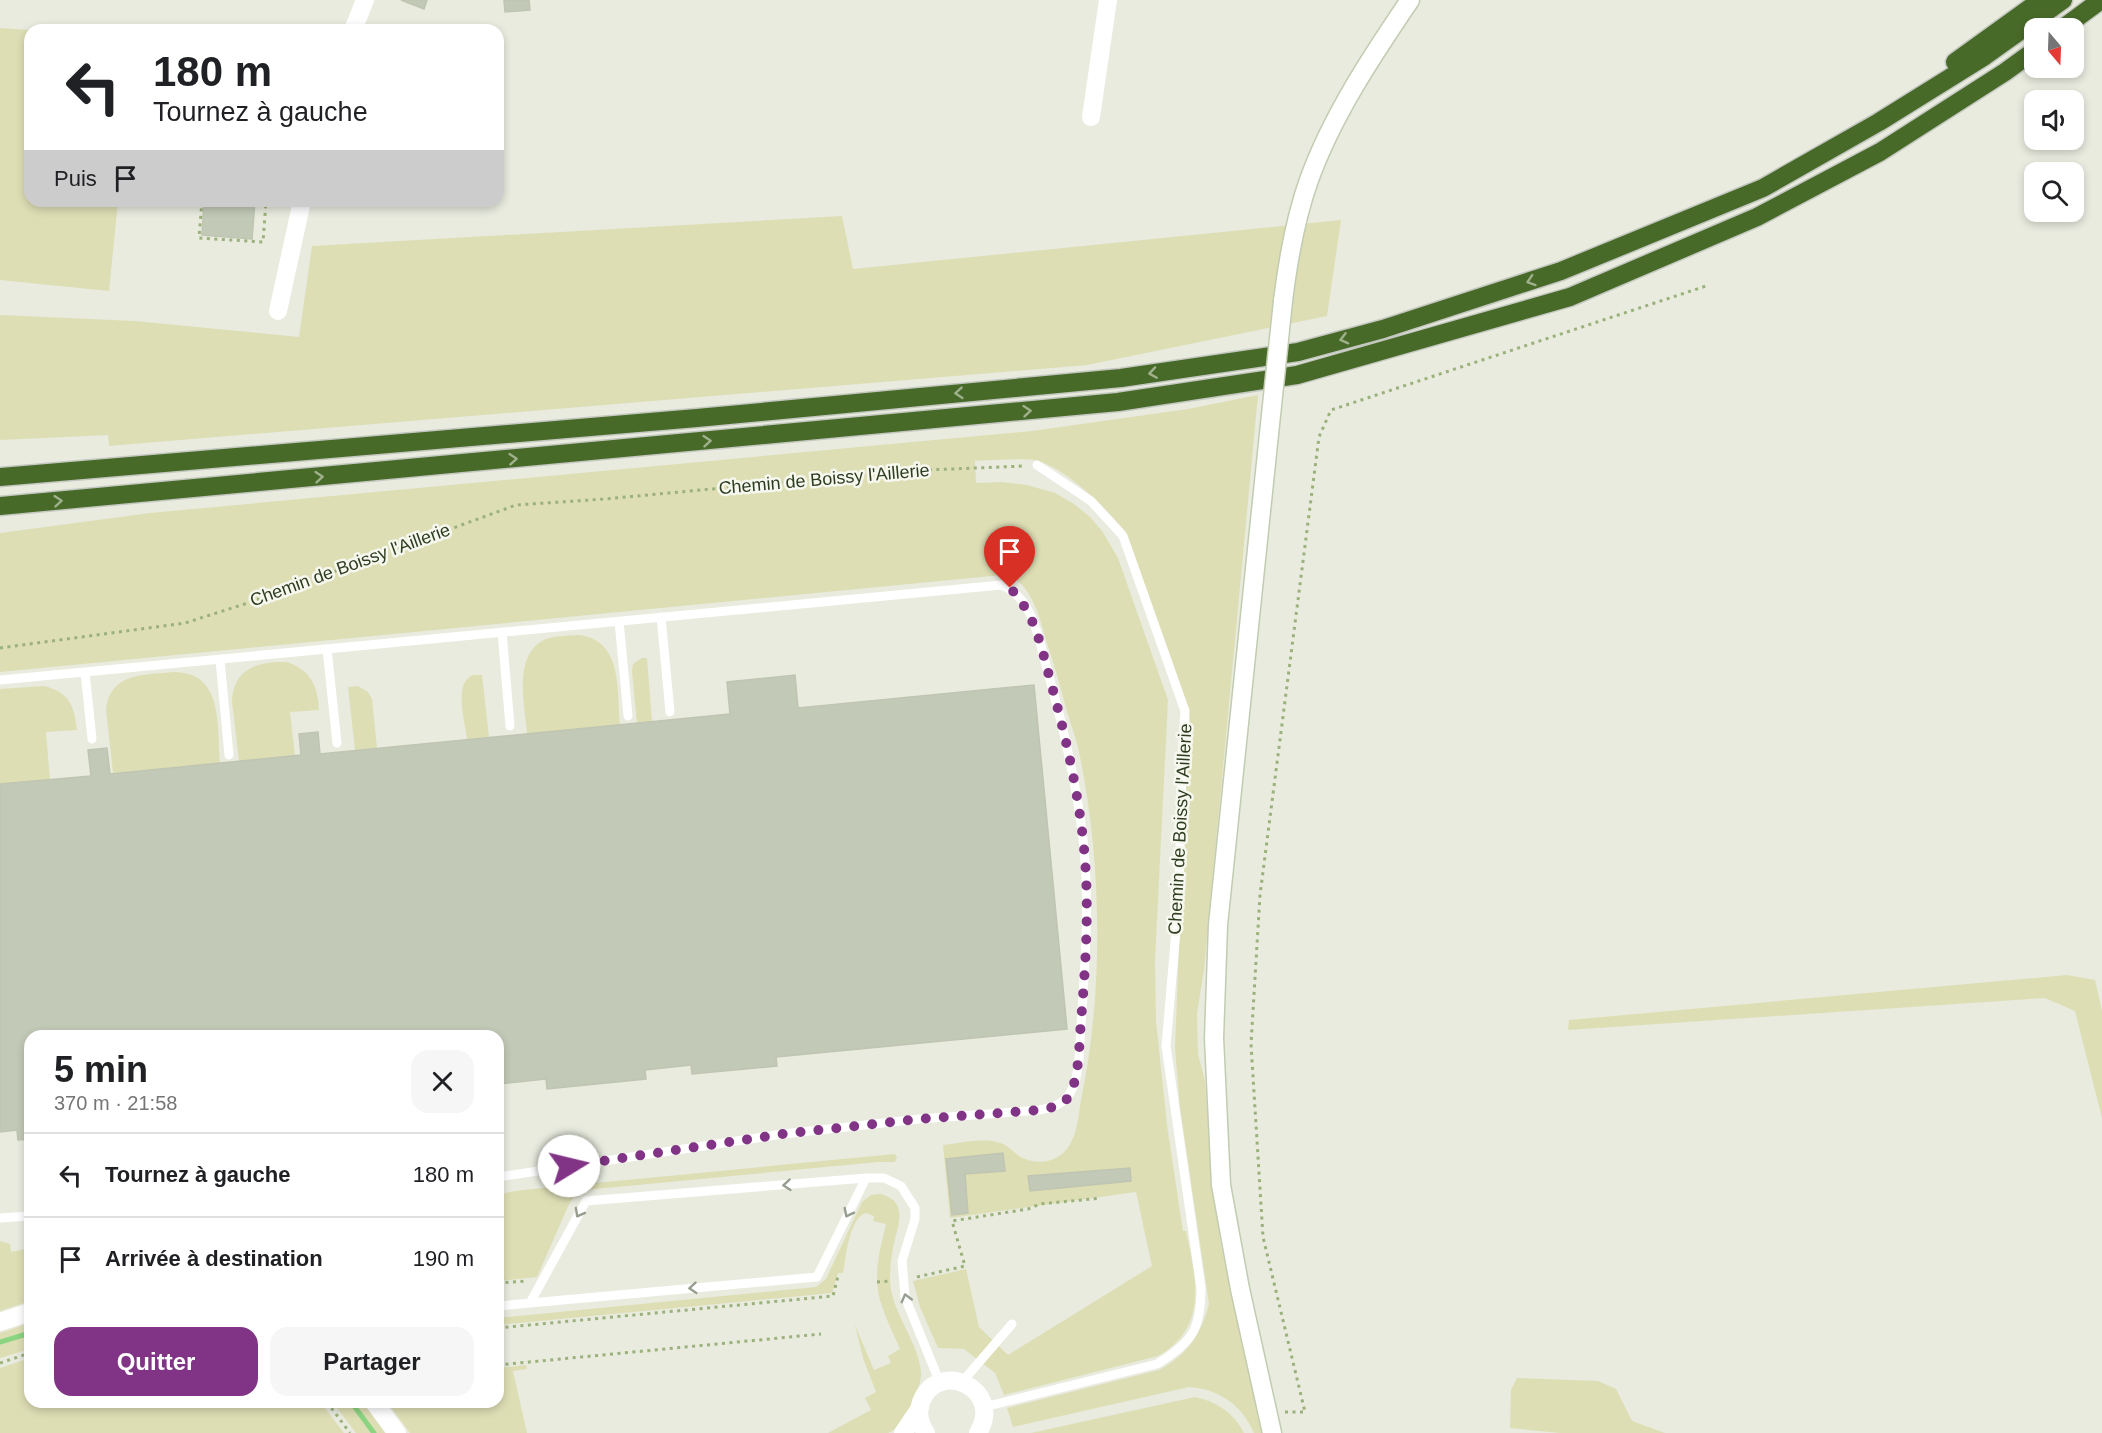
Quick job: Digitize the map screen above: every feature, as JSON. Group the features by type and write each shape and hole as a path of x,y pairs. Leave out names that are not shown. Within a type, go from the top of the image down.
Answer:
{"highway":[{"path":"1561,272 1794,158 1930,80 2041,0"},
{"path":"0,477 697,418 1120,378 1298,352 1561,272 1763,188 1879,122 1985,56 2062,0"},
{"path":"2077,18 2101,0"},
{"path":"0,506 1118,402 1297,375 1570,297 1756,217 1880,152 2024,58"}],"main road":[{"path":"355,24 365,0"},
{"path":"1091,117 1108,0"},
{"path":"1272,1433 1240,1289 1221,1185 1214,1038 1218,925 1283,301 1291,247 1309,179 1348,98 1410,0"},
{"path":"278,312 301,207"},
{"path":"0,1322 24,1314"},
{"path":"903,1433 920,1408 927,1392 940,1383 951,1381 962,1382 976,1391 984,1407 985,1416 980,1431"},
{"path":"378,1408 397,1433"},
{"path":"920,1408 920,1419 926,1433"}],"lane":[{"name":"Chemin de Boissy l'Aillerie","path":"984,1407 1157,1364 1180,1349 1196,1328 1201,1311 1201,1288 1166,1046 1179,896 1185,711 1123,536 1090,501 1037,465"},
{"path":"0,680 1001,585 1010,588 1019,597 1033,620 1075,784 1083,840 1086,961 1077,1067 1071,1091 1065,1100 1055,1107 1040,1110 920,1119 783,1134 504,1176"},
{"path":"661,617 670,712"},
{"path":"619,621 628,716"},
{"path":"502,632 510,726"},
{"path":"327,649 337,743"},
{"path":"220,660 229,755"},
{"path":"85,672 92,739"},
{"path":"504,1306 817,1277 866,1178"},
{"path":"530,1304 586,1201 884,1178 901,1186 915,1208 915,1219 903,1261 902,1280 905,1297 940,1383"},
{"path":"0,1218 24,1216"},
{"path":"962,1382 1012,1324"}],"path":[{"path":"202,207 199,238 263,242 266,207"},
{"path":"1267,1411 1305,1412 1263,1237 1251,1044 1260,895 1319,437 1331,410 1706,286"},
{"name":"Chemin de Boissy l'Aillerie","path":"0,648 185,623 254,601 516,505 605,500 903,471 1037,465"},
{"path":"915,1277 965,1266 952,1221 1028,1209 1040,1204 1101,1198"},
{"path":"504,1327 832,1296 838,1275"},
{"path":"504,1283 535,1280"},
{"path":"877,1282 890,1281"},
{"path":"504,1364 821,1334"},
{"path":"0,1363 24,1355"},
{"path":"331,1408 350,1433"}],"green space":[{"path":"0,28 24,30 24,207 117,207 109,291 0,280"},
{"path":"842,216 853,269 1341,220 1327,316 1087,365 109,446 108,435 0,440 0,315 135,321 299,337 312,246"},
{"path":"1258,395 1204,970 1197,1013 1198,1054 1205,1081 1213,1186 1220,1240 1262,1433 1254,1433 1243,1414 1228,1400 1200,1388 1189,1387 1013,1427 1007,1408 1159,1370 1178,1358 1192,1343 1202,1325 1209,1304 1180,1108 1175,1048 1190,719 1125,531 1096,500 1059,471 1035,460 975,461 976,483 1002,482 1027,485 1055,493 1074,504 1102,531 1118,558 1168,700 1155,960 1156,1021 1167,1125 1183,1231 1186,1231 1193,1267 1195,1301 1192,1316 1185,1331 1174,1344 1158,1356 1004,1395 995,1373 964,1349 938,1348 920,1307 913,1281 966,1269 979,1327 1008,1355 1152,1266 1136,1192 950,1218 943,1145 977,1141 997,1142 1024,1159 1041,1162 1052,1160 1067,1149 1078,1121 1094,1015 1097,971 1096,881 1087,794 1078,746 1041,623 1033,601 1020,583 1002,575 0,672 0,533 150,513 1032,431 1188,409"},
{"path":"579,635 593,639 604,646 611,657 617,683 620,725 527,734 523,683 527,659 533,649 546,639"},
{"path":"642,658 647,658 652,722 637,723 632,671 633,664"},
{"path":"287,662 302,670 312,680 319,710 290,712 295,756 239,761 232,702 237,681 242,674 258,665"},
{"path":"174,672 190,674 202,681 210,691 217,718 220,763 113,773 106,710 114,688 122,682 141,675"},
{"path":"473,675 482,675 489,737 467,739 462,694 467,679"},
{"path":"44,686 60,692 69,701 77,730 46,732 50,780 0,784 0,689"},
{"path":"358,686 368,692 372,699 377,748 355,750 348,687"},
{"path":"2067,975 2095,980 2102,1011 2102,1118 2075,1011 2045,998 1568,1030 1569,1020"},
{"path":"895,1154 897,1157 895,1162 585,1190 578,1193 570,1202 537,1277 504,1280 504,1194 523,1190"},
{"path":"881,1194 890,1198 899,1209 899,1224 891,1264 891,1292 915,1348 921,1371 918,1390 906,1415 897,1428 888,1433 828,1433 871,1410 865,1398 876,1392 863,1358 855,1325 874,1370 891,1363 888,1356 900,1349 884,1313 878,1291 878,1262 886,1224 873,1221 874,1216 866,1213 860,1216 852,1230 843,1273 838,1273 832,1293 504,1324 504,1317 816,1287 826,1279 862,1202 871,1195"},
{"path":"0,1241 10,1244 11,1252 24,1249 24,1303 0,1311"},
{"path":"24,1325 24,1351 0,1358 0,1333"},
{"path":"24,1360 24,1408 325,1408 344,1433 0,1433 0,1368"},
{"path":"526,1365 527,1369 513,1371 527,1433 410,1433 392,1408 504,1408 504,1367"},
{"path":"1517,1378 1598,1381 1616,1389 1632,1421 1665,1433 1560,1433 1510,1428 1511,1390"},
{"path":"1195,1397 1224,1409 1244,1433 1031,1433"},
{"path":"337,1408 367,1408 385,1433 356,1433"}],"building":[{"path":"401,0 427,0 424,9"},
{"path":"504,0 529,0 530,10 505,12"},
{"path":"204,207 255,207 252,239 202,235"},
{"path":"795,675 798,708 1034,685 1067,1029 776,1057 777,1066 692,1074 691,1065 645,1070 646,1079 547,1089 546,1079 504,1083 504,1030 24,1030 24,1140 18,1140 17,1130 0,1132 0,784 91,776 88,750 107,748 110,774 301,755 299,734 318,732 320,754 730,714 727,682"},
{"path":"1003,1153 1005,1171 965,1174 968,1213 952,1215 946,1159"},
{"path":"1130,1168 1131,1181 1030,1191 1028,1176"}],"waterway":[{"path":"0,1342 24,1335"},
{"path":"355,1408 374,1433"}],"route":[{"path":"569,1166 783,1134 920,1119 1040,1110 1055,1107 1065,1100 1071,1091 1077,1067 1086,961 1083,840 1067,745 1037,633 1027,609 1010,588"}]}
